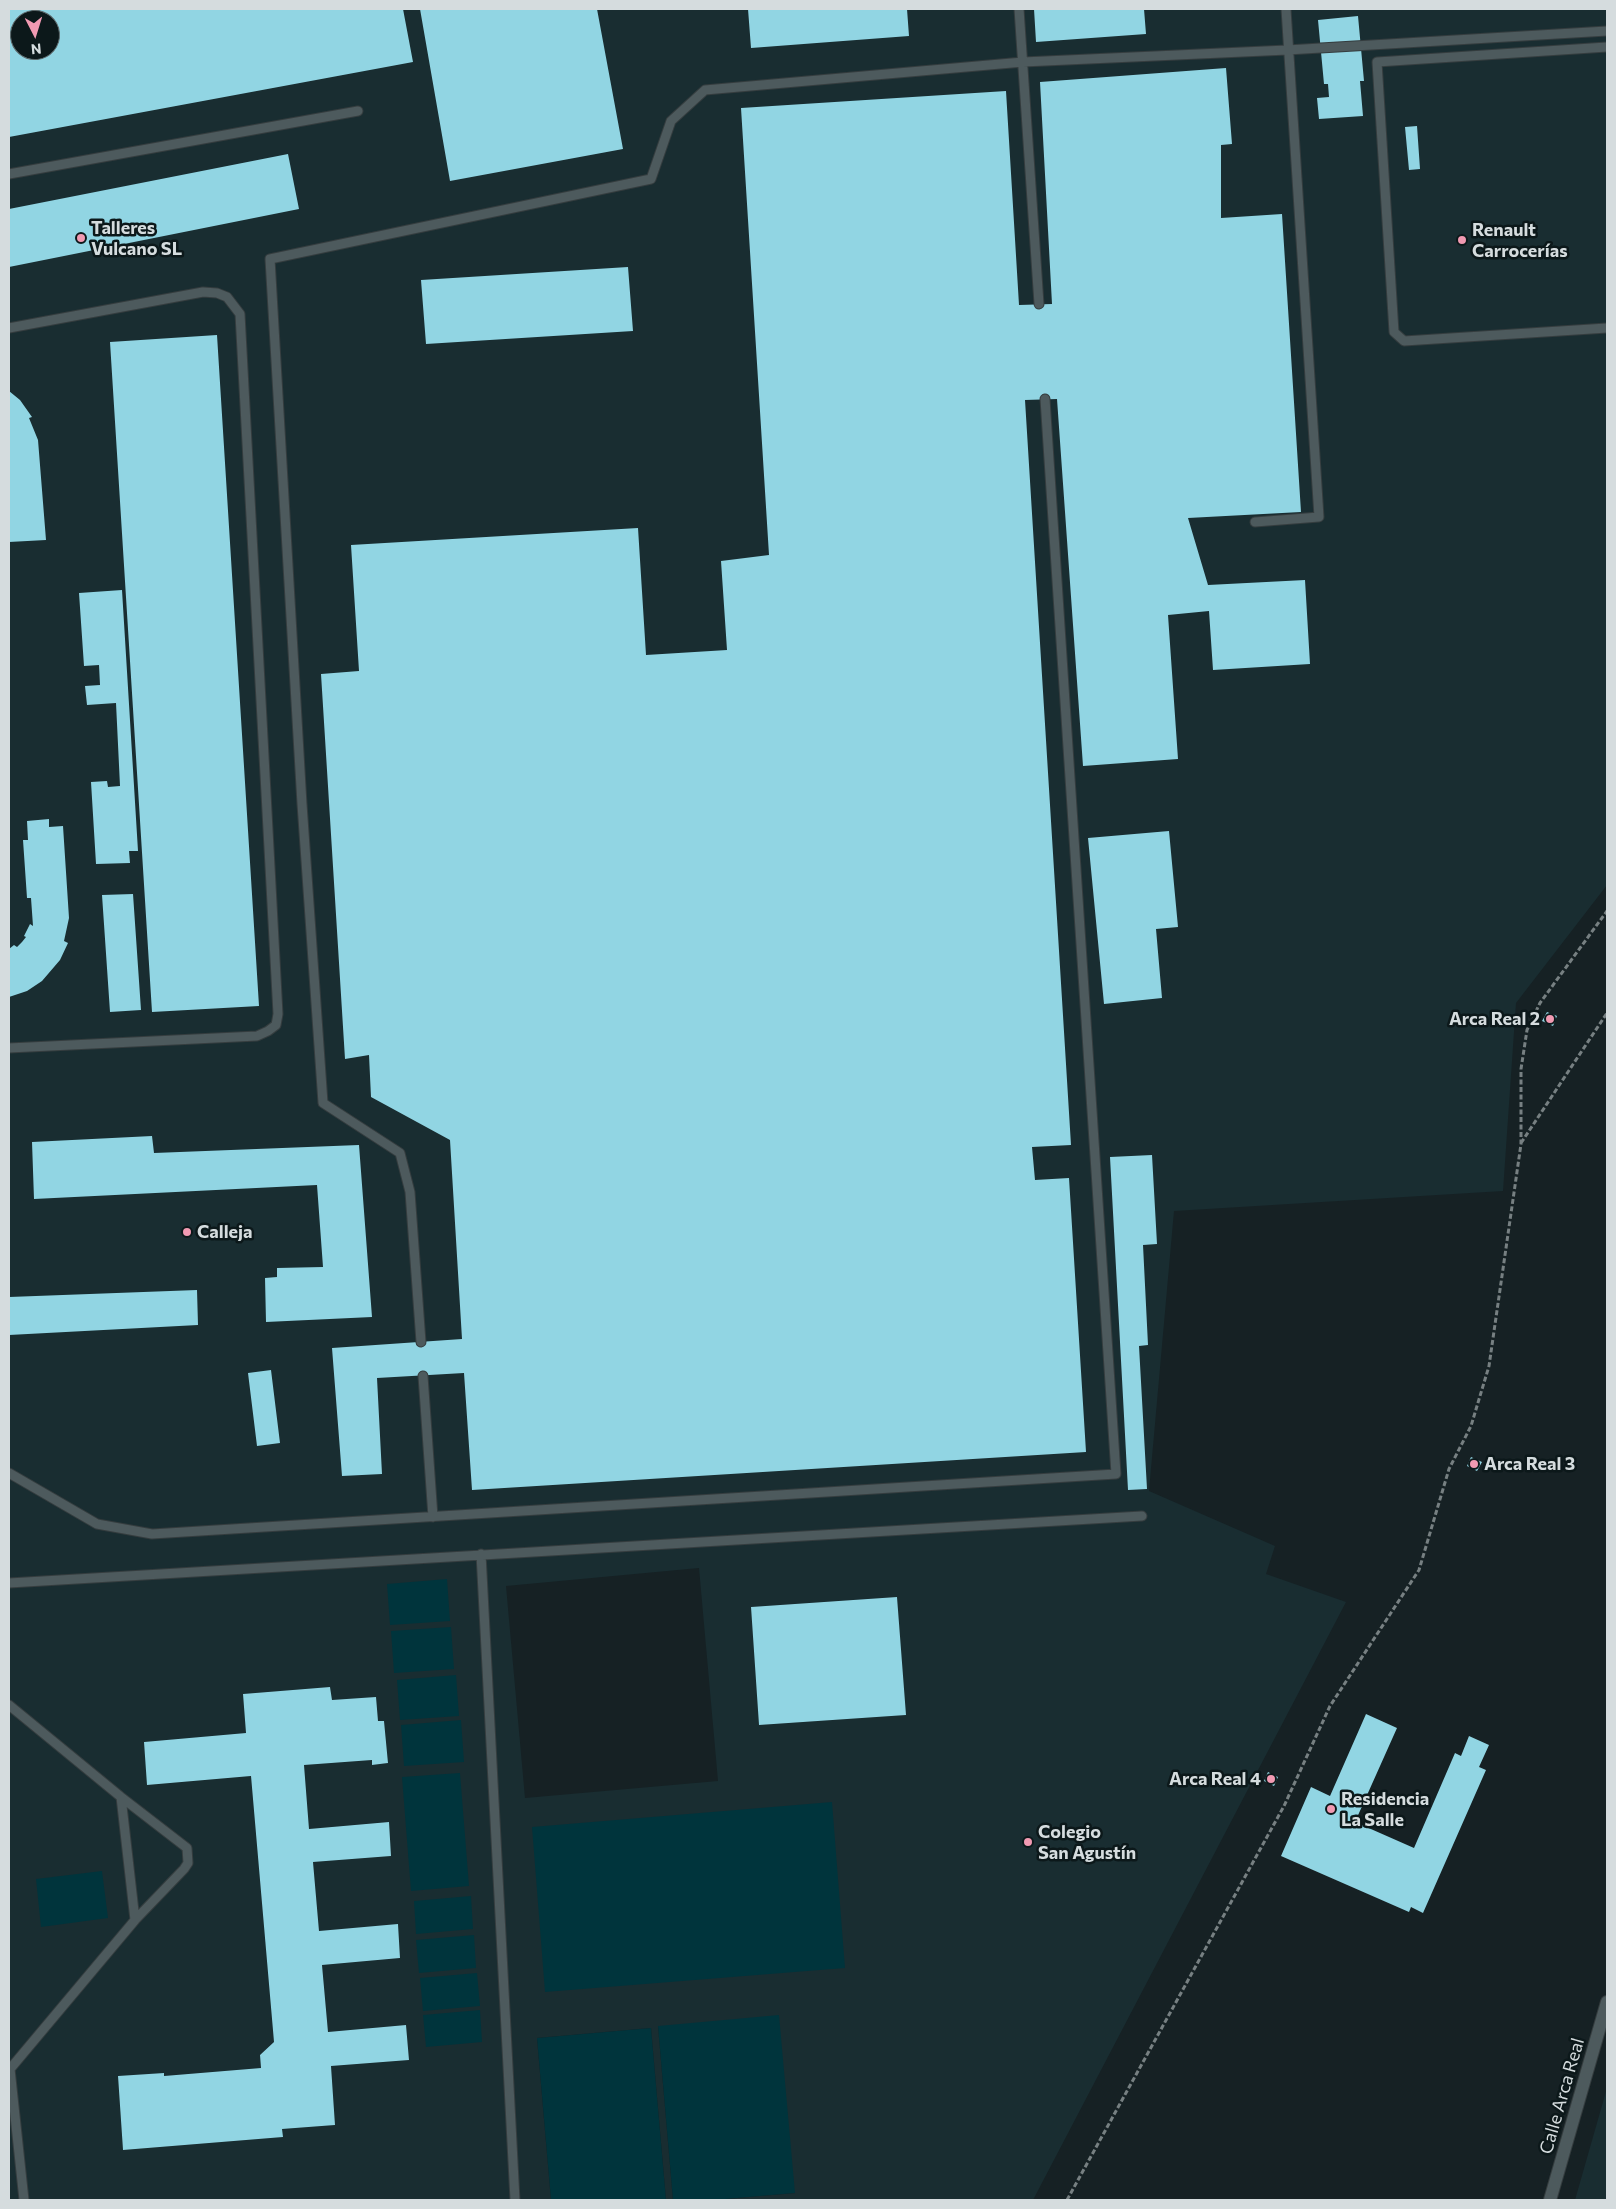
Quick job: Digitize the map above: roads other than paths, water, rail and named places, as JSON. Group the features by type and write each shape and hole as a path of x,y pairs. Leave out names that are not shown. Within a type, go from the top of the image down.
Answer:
{"street":[{"name":"Calle Arca Real","path":"1550,2200 1607,2002"}],"lane":[{"path":"1019,9 1039,304"},
{"path":"1255,522 1319,517 1287,50 1286,9"},
{"path":"421,1342 410,1192 400,1153 323,1103 302,804 270,259 651,179 671,121 704,90 1023,62 1287,50 1607,31"},
{"path":"1607,47 1377,62 1394,332 1404,341 1607,328"},
{"path":"9,174 358,111"},
{"path":"9,328 204,292 217,293 227,297 236,306 240,314 278,1014 276,1025 257,1036 9,1048"},
{"path":"9,1473 97,1524 152,1534 1116,1474 1045,399"},
{"path":"423,1376 433,1517"},
{"path":"9,1583 1142,1516"},
{"path":"482,1554 515,2200"},
{"path":"9,1705 121,1797 182,1843 187,1848 189,1856 188,1863 184,1869 135,1920 10,2069 24,2200"},
{"path":"121,1797 135,1920"}],"place":[{"name":"Talleres Vulcano SL","path":"81,238"},
{"name":"Renault Carrocerías","path":"1462,240"},
{"name":"Arca Real 2","path":"1550,1019"},
{"name":"Calleja","path":"187,1232"},
{"name":"Arca Real 3","path":"1474,1464"},
{"name":"Arca Real 4","path":"1271,1779"},
{"name":"Residencia La Salle","path":"1331,1809"},
{"name":"Colegio San Agustín","path":"1028,1842"}]}
